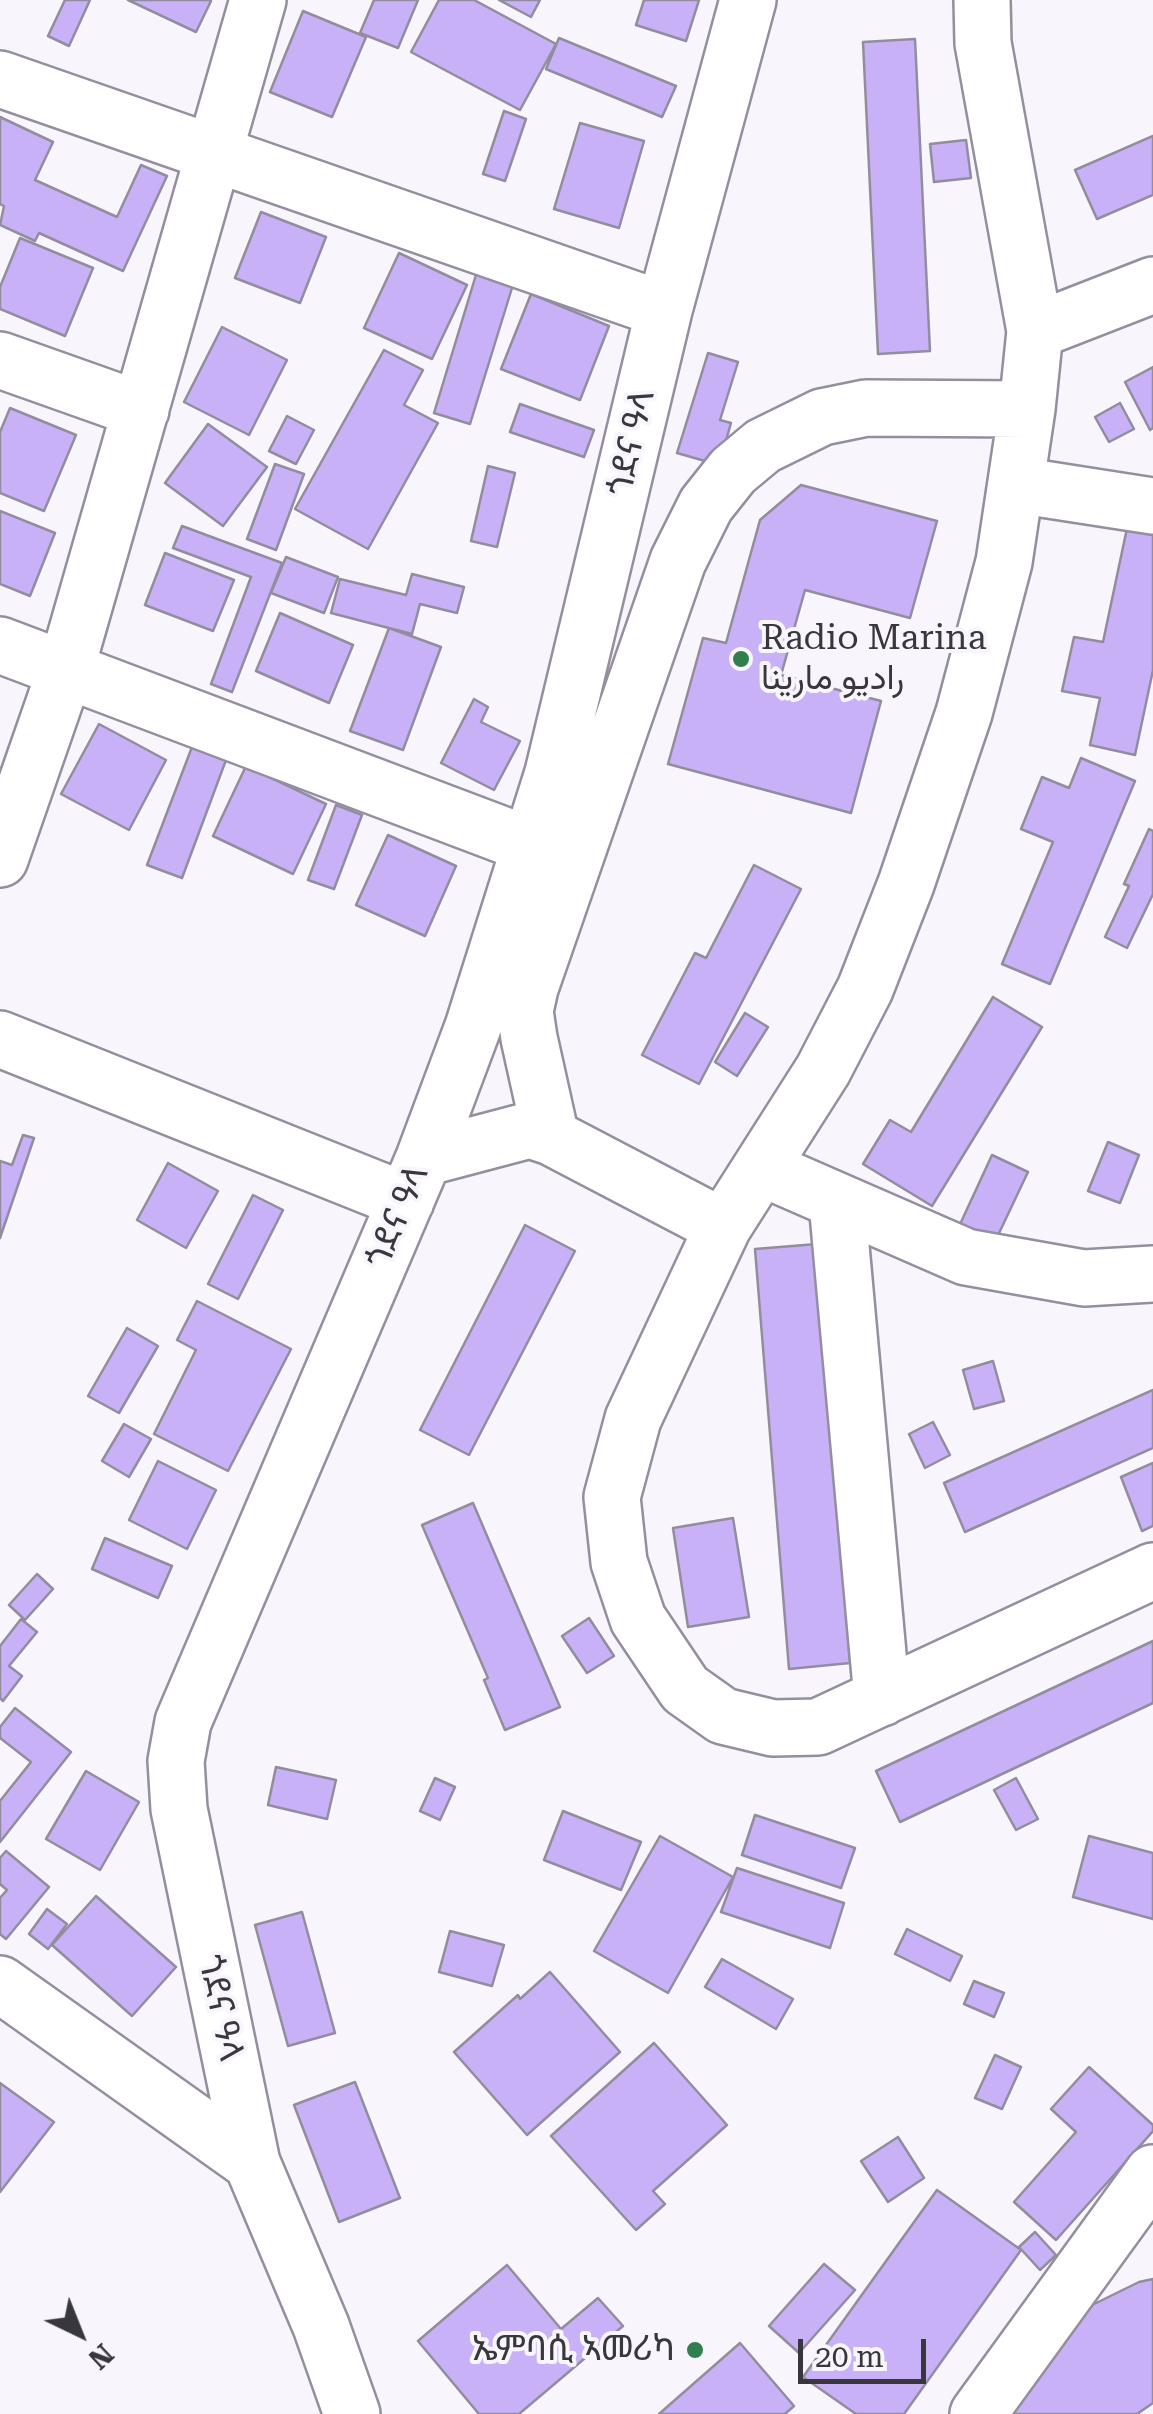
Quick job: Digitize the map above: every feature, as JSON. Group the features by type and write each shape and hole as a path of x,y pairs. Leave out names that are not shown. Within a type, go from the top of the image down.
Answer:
{"street":[{"path":"0,859 66,668 258,0"},
{"name":"ጎደና ዓላ","path":"352,2414 321,2326 252,2163 179,1809 176,1761 183,1722 415,1179 474,1027 553,773 664,310 748,0"},
{"path":"982,0 983,43 1036,332 1018,486 1004,562 964,714 906,884 856,1005 823,1070 723,1227 633,1419 612,1497 620,1562 638,1620 685,1689 723,1716 773,1728 818,1727 1153,1571"},
{"path":"0,78 664,310"},
{"path":"1036,332 1153,286"},
{"path":"0,360 141,410"},
{"path":"541,1134 525,1010 530,988 678,561 706,504 733,471 762,446 822,417 866,408 1027,410"},
{"path":"1018,486 1153,506"},
{"path":"0,644 532,846"},
{"path":"474,1027 541,1134 723,1227"},
{"path":"0,1039 415,1179 541,1134"},
{"path":"762,1168 966,1257 1084,1278 1153,1274"},
{"path":"837,1202 882,1698"},
{"path":"0,1984 252,2163"},
{"path":"978,2414 1153,2173"}],"building":[{"path":"65,0 90,0 69,46 48,36"},
{"path":"128,0 209,0 211,1 196,32"},
{"path":"374,0 418,0 398,48 360,33"},
{"path":"439,0 474,0 556,44 520,110 411,52"},
{"path":"499,0 540,0 531,17"},
{"path":"644,0 699,0 686,41 636,25"},
{"path":"303,11 366,37 332,117 270,92"},
{"path":"559,38 676,86 662,117 546,69"},
{"path":"915,39 930,351 878,354 863,42"},
{"path":"504,111 526,119 505,181 483,174"},
{"path":"0,117 53,142 35,180 117,217 141,165 167,176 123,271 39,233 35,241 0,225 4,206 0,204"},
{"path":"580,123 644,141 619,228 554,209"},
{"path":"1153,136 1153,195 1097,219 1075,170"},
{"path":"966,140 971,178 934,182 930,144"},
{"path":"261,212 326,237 300,303 235,278"},
{"path":"20,238 93,268 65,336 0,309 0,287"},
{"path":"399,253 467,285 432,359 364,328"},
{"path":"479,265 516,275 470,424 434,413"},
{"path":"531,294 609,326 580,400 501,369"},
{"path":"222,327 287,360 249,435 184,402"},
{"path":"384,350 423,370 404,405 438,423 368,549 295,509"},
{"path":"708,353 738,362 720,420 731,423 719,465 677,453"},
{"path":"1153,367 1153,428 1150,430 1125,382"},
{"path":"1120,403 1134,429 1109,442 1095,417"},
{"path":"520,404 594,430 584,457 510,432"},
{"path":"10,408 76,435 44,511 0,493 0,432"},
{"path":"287,416 314,430 296,464 269,451"},
{"path":"208,424 267,467 223,526 165,483"},
{"path":"275,464 304,474 276,550 247,539"},
{"path":"488,466 515,473 497,547 471,541"},
{"name":"Radio Marina راديو مارينا","path":"801,485 937,521 910,618 805,590 781,675 881,701 851,813 668,764 703,638 726,643 760,520"},
{"path":"0,511 55,533 30,596 0,584"},
{"path":"1130,514 1153,519 1153,670 1135,755 1090,745 1100,698 1062,691 1074,637 1103,642"},
{"path":"182,526 282,563 232,692 211,684 251,577 173,548"},
{"path":"165,553 234,580 213,631 145,605"},
{"path":"286,557 338,577 324,613 271,593"},
{"path":"412,574 464,587 457,613 420,604 412,634 331,613 340,579 406,595"},
{"path":"280,613 353,645 329,703 256,671"},
{"path":"389,628 441,647 403,750 350,731"},
{"path":"474,699 488,707 481,722 520,741 494,790 441,763"},
{"path":"99,724 166,760 129,830 61,794"},
{"path":"192,747 226,760 182,878 147,865"},
{"path":"1081,758 1135,781 1050,984 1002,964 1053,842 1021,829 1042,777 1069,788"},
{"path":"246,766 326,804 293,874 213,836"},
{"path":"336,805 362,815 334,889 308,880"},
{"path":"1149,829 1153,831 1153,894 1127,948 1105,937"},
{"path":"388,835 456,866 425,936 356,905"},
{"path":"754,865 801,889 699,1084 642,1055 695,953 706,958"},
{"path":"993,997 1042,1027 932,1206 863,1164 890,1120 911,1132"},
{"path":"745,1013 768,1027 737,1076 715,1062"},
{"path":"23,1135 34,1138 0,1238 0,1161 12,1165"},
{"path":"1108,1142 1139,1155 1120,1203 1088,1191"},
{"path":"992,1155 1028,1172 991,1250 956,1233"},
{"path":"168,1163 218,1191 186,1248 137,1220"},
{"path":"253,1195 283,1210 238,1299 208,1284"},
{"path":"525,1225 575,1251 469,1455 420,1430"},
{"path":"817,1244 850,1663 789,1669 755,1249"},
{"path":"197,1301 291,1349 228,1471 154,1434 196,1350 177,1340"},
{"path":"127,1328 158,1346 119,1413 88,1396"},
{"path":"993,1361 1004,1401 974,1409 963,1370"},
{"path":"1153,1390 1153,1448 965,1532 944,1483"},
{"path":"933,1422 950,1455 925,1468 909,1434"},
{"path":"124,1424 151,1439 129,1477 102,1461"},
{"path":"158,1461 216,1490 187,1549 129,1520"},
{"path":"1153,1463 1153,1526 1142,1531 1121,1477"},
{"path":"473,1503 560,1707 505,1730 484,1680 488,1678 422,1525"},
{"path":"733,1518 749,1617 688,1627 673,1528"},
{"path":"105,1538 172,1566 158,1598 92,1569"},
{"path":"37,1574 53,1589 25,1620 9,1605"},
{"path":"589,1618 614,1656 587,1673 562,1636"},
{"path":"21,1619 37,1632 9,1666 22,1676 3,1701 0,1646"},
{"path":"1153,1641 1153,1703 900,1822 876,1771"},
{"path":"15,1708 71,1752 0,1842 0,1801 31,1762 0,1738 0,1727"},
{"path":"276,1767 336,1780 327,1819 268,1805"},
{"path":"86,1771 139,1802 100,1870 46,1839"},
{"path":"435,1778 455,1787 440,1820 420,1811"},
{"path":"1016,1778 1038,1819 1016,1830 994,1790"},
{"path":"563,1811 641,1842 621,1890 544,1860"},
{"path":"755,1815 855,1848 841,1888 742,1855"},
{"path":"660,1836 733,1877 668,1993 594,1951"},
{"path":"1089,1836 1153,1853 1153,1919 1073,1897"},
{"path":"6,1851 49,1887 6,1939 0,1934 0,1898 7,1890 0,1884 0,1858"},
{"path":"737,1868 844,1903 830,1948 721,1912"},
{"path":"96,1896 176,1967 132,2016 52,1945"},
{"path":"47,1909 67,1924 48,1949 29,1934"},
{"path":"302,1912 335,2033 288,2046 255,1925"},
{"path":"907,1929 962,1956 950,1981 895,1954"},
{"path":"450,1931 504,1945 492,1986 439,1972"},
{"path":"722,1959 793,1999 776,2029 705,1987"},
{"path":"550,1972 620,2052 527,2135 454,2052"},
{"path":"974,1981 1004,1993 994,2017 964,2004"},
{"path":"654,2043 727,2125 653,2191 665,2204 636,2230 551,2136"},
{"path":"995,2055 1021,2067 1002,2109 975,2098"},
{"path":"1089,2067 1153,2125 1153,2131 1056,2240 1014,2202 1076,2132 1051,2109"},
{"path":"355,2082 400,2198 339,2222 294,2105"},
{"path":"0,2083 54,2122 0,2192"},
{"path":"898,2137 924,2178 888,2202 861,2161"},
{"path":"937,2190 1021,2250 904,2414 856,2414 803,2377"},
{"path":"1035,2232 1056,2255 1040,2270 1019,2247"},
{"path":"824,2264 855,2290 799,2353 769,2326"},
{"path":"507,2265 561,2329 598,2298 623,2326 519,2414 479,2414 418,2341"},
{"path":"1153,2279 1153,2403 1137,2414 989,2414 1084,2309"},
{"path":"740,2343 794,2406 785,2414 659,2414"}],"place":[{"name":"Radio Marina راديو مارينا","path":"741,659"},
{"name":"ኤምባሲ ኣመሪካ","path":"695,2350"}]}
